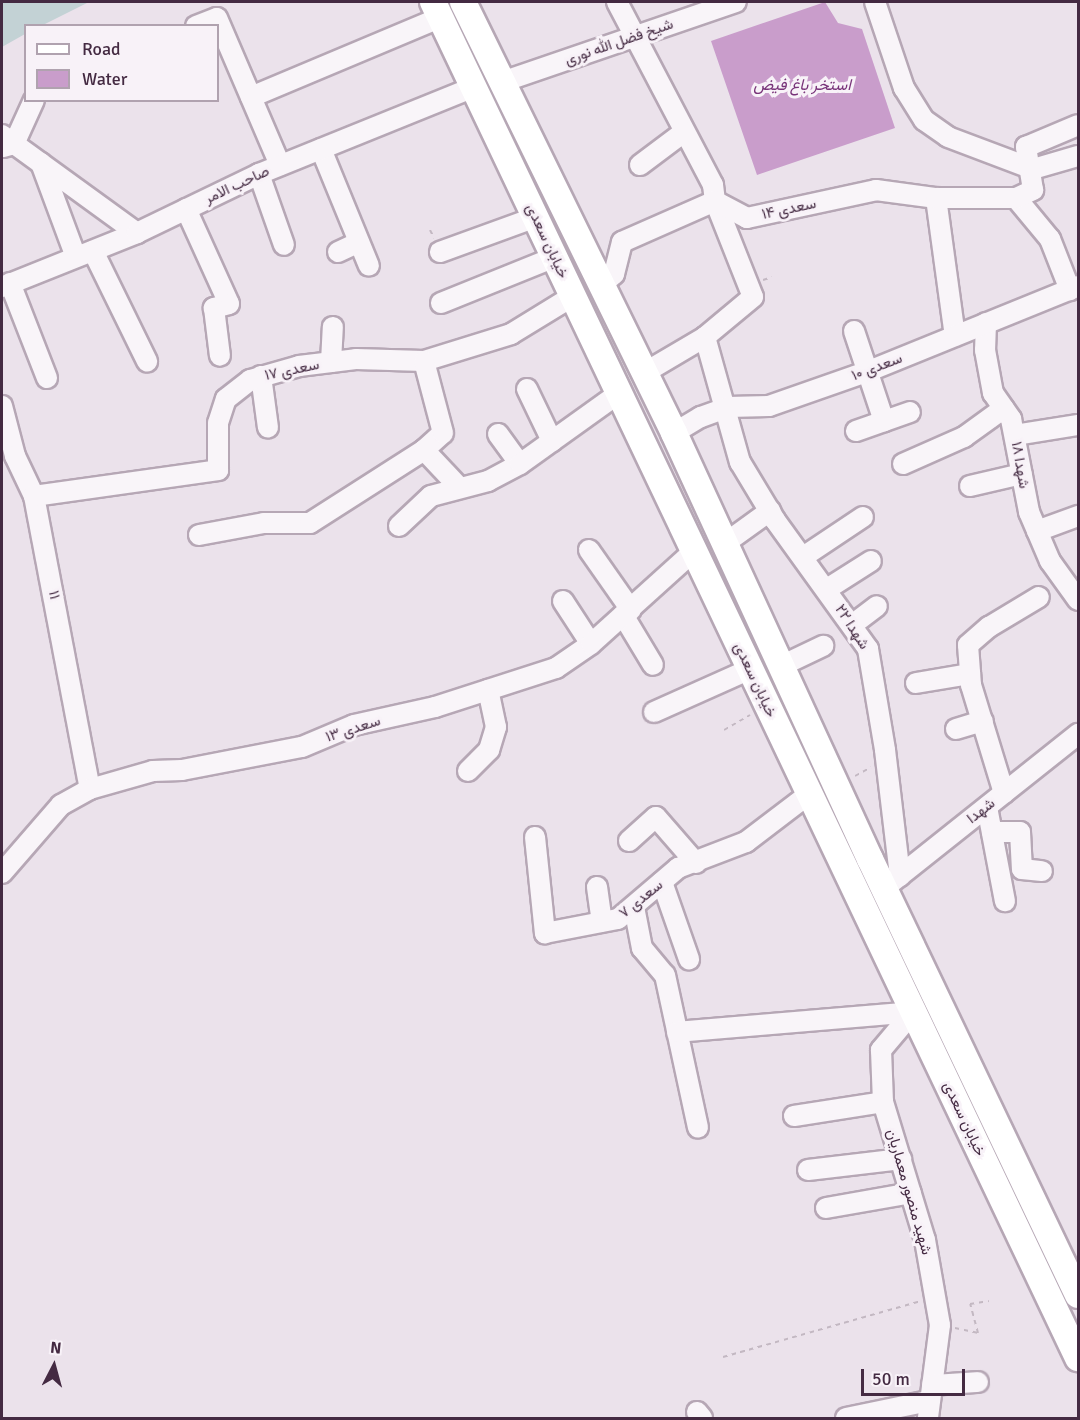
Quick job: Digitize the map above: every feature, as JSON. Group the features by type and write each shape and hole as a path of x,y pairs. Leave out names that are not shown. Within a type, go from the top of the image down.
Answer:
{"main road":[{"name":"خیابان سعدی","path":"463,2 674,433 836,785 892,882 1078,1295"},
{"name":"خیابان سعدی","path":"437,9 1078,1358"},
{"path":"658,474 675,474 686,461"},
{"path":"672,504 681,490 699,490"}],"street":[{"path":"617,2 713,185 715,201 753,297 705,337 644,373"},
{"name":"شیخ فضل الله نوری","path":"502,82 736,2"},
{"path":"875,2 904,88 924,120 948,137 1033,169 1078,156"},
{"path":"251,97 437,9"},
{"path":"201,24 217,18 280,165"},
{"name":"صاحب الامر","path":"6,285 137,233 280,165 474,87"},
{"path":"33,102 6,142 41,163 137,233"},
{"path":"1074,288 1050,239 1016,198 1033,190 1033,169 1026,147 1078,124"},
{"path":"640,165 684,132"},
{"path":"321,149 369,266"},
{"path":"41,163 84,254 147,361"},
{"path":"259,174 284,245"},
{"name":"سعدی ۱۴","path":"715,201 747,218 876,190 936,198 1016,198"},
{"path":"936,198 955,336"},
{"path":"602,285 614,274 622,242 715,201"},
{"path":"186,209 229,304 214,308 220,356"},
{"path":"440,252 536,217"},
{"path":"338,252 359,242"},
{"path":"441,303 555,257"},
{"path":"6,285 47,378"},
{"name":"سعدی ۱۰","path":"674,433 701,417 728,407 769,406 869,371 1074,288"},
{"name":"سعدی ۱۷","path":"34,496 218,470 218,423 226,399 250,380 331,362 424,361 510,334 573,296"},
{"name":"شهدا ۱۸","path":"986,323 985,350 993,393 1004,408 1015,435 1029,512 1050,561 1078,600"},
{"path":"331,362 333,327"},
{"path":"854,331 884,421"},
{"name":"شهدا ۲۲","path":"705,337 728,407 740,462 770,511 868,649 886,759 892,882"},
{"path":"199,535 264,523 310,523 424,450 443,434 424,361"},
{"path":"261,376 268,428"},
{"path":"527,389 552,441"},
{"path":"399,526 431,496 459,486 488,481 520,464 619,393"},
{"name":"۱۱","path":"2,406 15,456 34,496 90,789"},
{"path":"903,464 964,437 1004,408"},
{"path":"856,431 910,412"},
{"path":"1015,435 1078,425"},
{"path":"498,434 520,464"},
{"path":"424,450 459,486"},
{"path":"970,486 1022,474"},
{"path":"724,544 770,511"},
{"path":"1037,531 1078,516"},
{"path":"803,557 863,517"},
{"path":"589,550 627,612 653,665"},
{"name":"سعدی ۱۳","path":"2,873 61,805 90,789 153,771 182,770 303,747 354,725 435,707 556,668 591,644 694,551"},
{"path":"826,589 871,561"},
{"path":"1004,793 970,674 968,645 989,627 1039,597"},
{"path":"563,600 591,644"},
{"path":"852,625 877,606"},
{"path":"781,666 823,646"},
{"path":"654,711 750,669"},
{"path":"916,683 970,674"},
{"path":"468,771 489,750 496,727 488,690"},
{"path":"956,729 982,721"},
{"name":"شهدا","path":"892,882 1078,734"},
{"name":"سعدی ۷","path":"535,837 545,933 618,918 678,868 746,842 809,794"},
{"path":"987,807 1005,901"},
{"path":"629,841 656,817 696,863"},
{"path":"992,832 1020,832 1022,869 1042,871"},
{"path":"662,882 689,959"},
{"path":"597,887 602,922"},
{"path":"634,907 642,948 665,975 698,1127"},
{"path":"677,1032 913,1012"},
{"name":"شهید منصور معماریان","path":"913,1012 881,1050 883,1101 911,1193 940,1325 930,1402"},
{"path":"794,1116 883,1101"},
{"path":"808,1170 901,1159"},
{"path":"826,1208 911,1193"},
{"path":"846,1419 930,1402 978,1382"}],"path":[{"path":"724,730 767,704"},
{"path":"836,785 886,759"},
{"path":"723,1357 935,1297"},
{"path":"940,1325 978,1333 970,1304 989,1301"}],"shaded area":[{"path":"2,2 89,2 45,24 24,24 24,35 2,47"}],"water":[{"name":"استخر باغ فیض","path":"825,2 838,23 862,29 895,128 757,175 711,41"}]}
